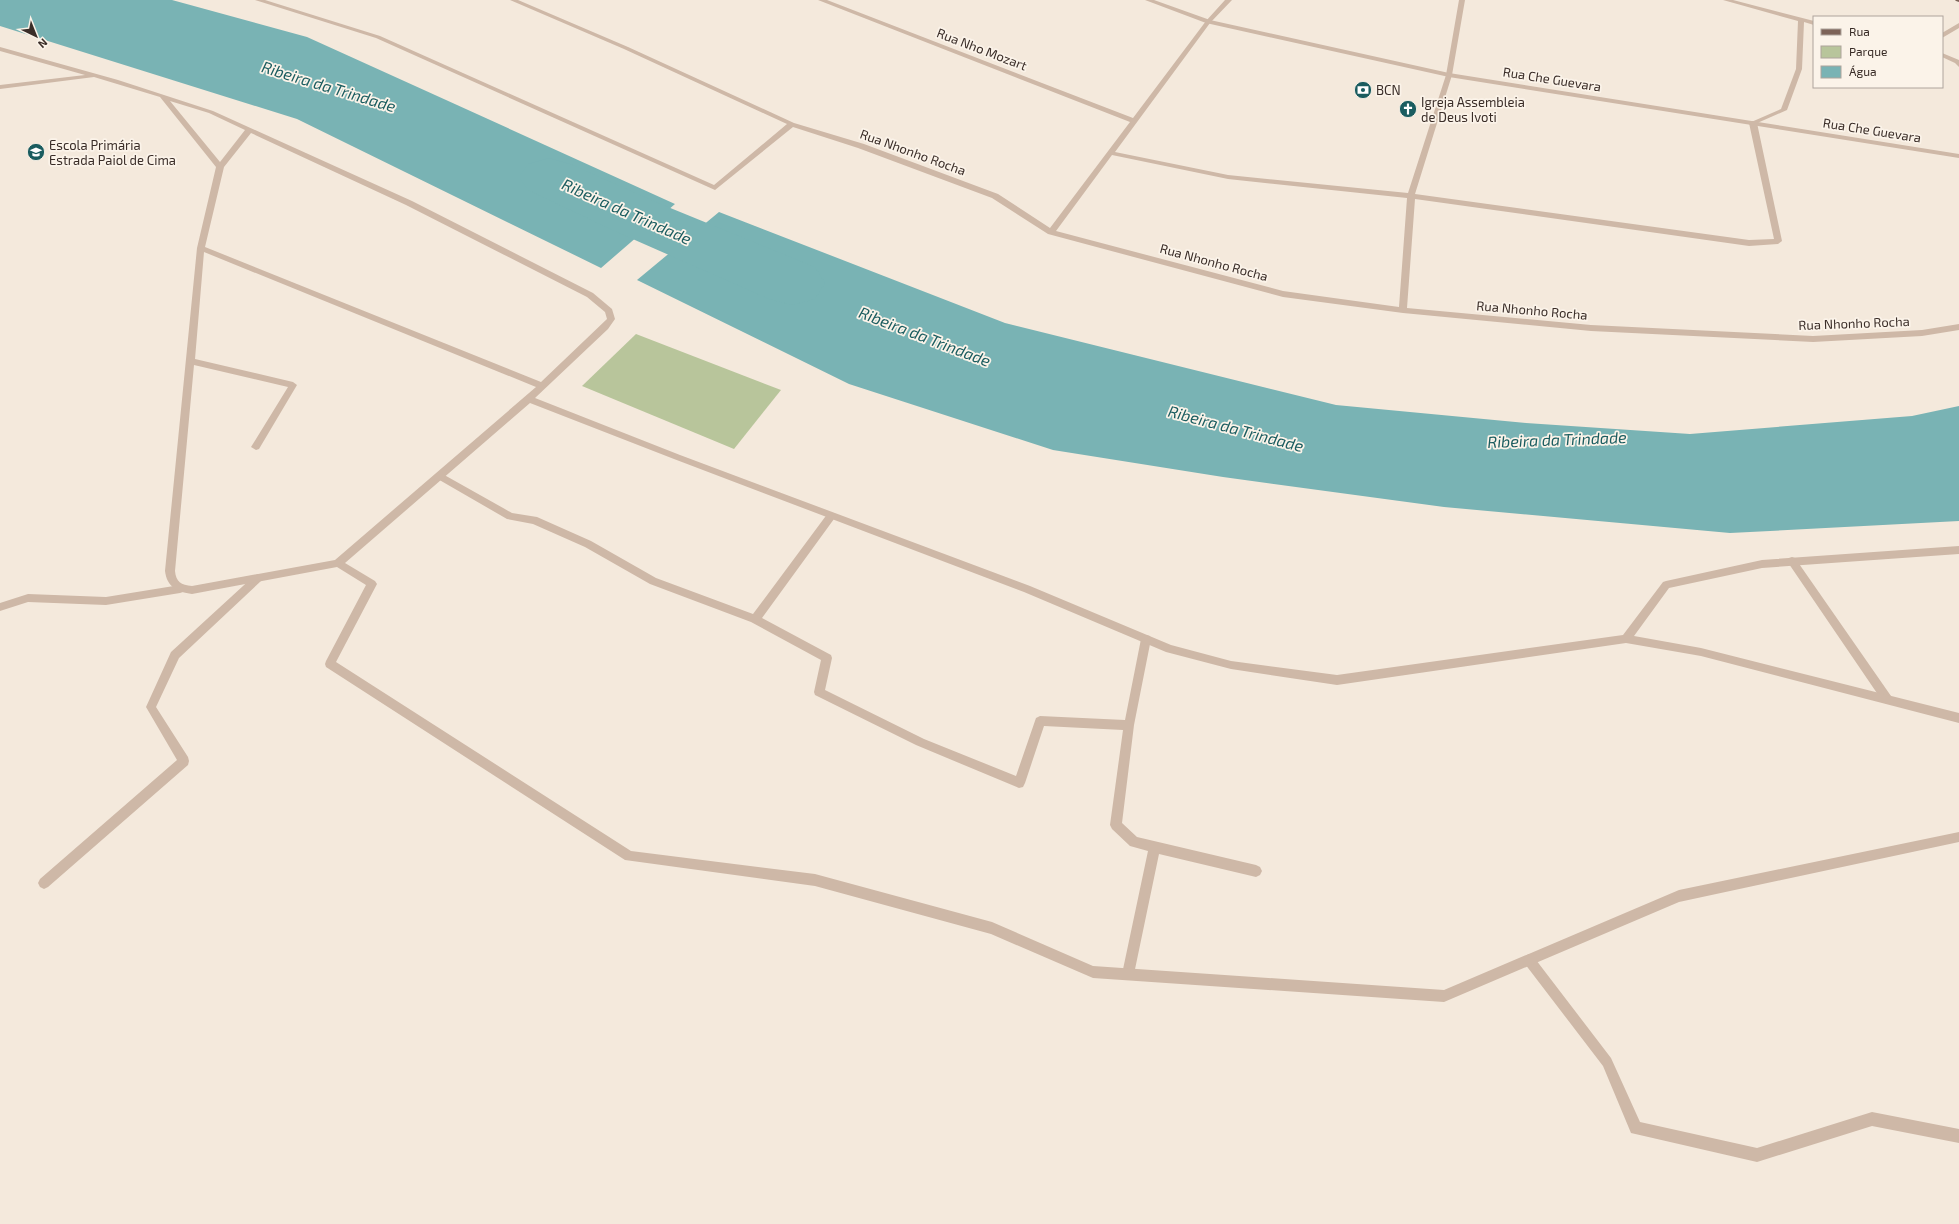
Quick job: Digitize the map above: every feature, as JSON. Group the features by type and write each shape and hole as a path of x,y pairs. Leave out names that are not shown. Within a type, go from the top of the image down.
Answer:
{"street":[{"path":"258,0 378,37 715,188 792,124"},
{"name":"Rua Nhonho Rocha","path":"513,0 626,48 792,124 861,146 995,196 1051,232 1283,294 1403,310 1591,328 1813,339 1922,333 1959,327"},
{"name":"Rua Nho Mozart","path":"820,0 1135,121"},
{"name":"Rua Che Guevara","path":"1148,0 1208,22 1448,75 1959,156"},
{"path":"1051,232 1208,22 1229,0"},
{"path":"1403,310 1411,196 1448,75 1462,0"},
{"path":"1726,0 1813,23"},
{"path":"1111,153 1228,177 1411,196 1749,242 1778,241 1753,123 1784,110 1799,69 1801,20"},
{"path":"1943,35 1959,25"},
{"path":"0,49 98,75 162,95 211,112 250,129 409,203 590,295 609,311 611,319 605,327 529,399 338,563 192,590 180,589 106,601 28,598 0,607"},
{"path":"1943,55 1958,62 1959,65"},
{"path":"0,87 98,75"},
{"path":"162,95 220,167"},
{"path":"180,589 171,580 170,571 192,361 201,248 220,167 250,129"},
{"path":"201,248 542,386"},
{"path":"192,361 293,384 256,447"},
{"path":"529,399 1027,590 1170,649 1231,665 1337,680 1626,639 1702,652 1959,718"},
{"path":"439,476 510,516 534,520 588,544 653,581 756,619 826,658 819,692 920,742 1019,783 1040,721 1129,725"},
{"path":"756,619 831,516"},
{"path":"1626,639 1666,585 1762,564 1959,550"},
{"path":"1792,561 1887,699"},
{"path":"338,563 372,584 330,664 629,856 815,880 992,928 1093,972 1444,996 1679,896 1959,837"},
{"path":"44,884 184,761 151,707 175,654 258,578"},
{"path":"1146,639 1129,725 1116,825 1134,842 1256,871"},
{"path":"1128,974 1155,847"},
{"path":"1529,960 1607,1062 1636,1128 1757,1155 1872,1119 1959,1136"}],"green space":[{"path":"636,334 781,390 734,449 582,386"}],"water":[{"path":"0,0 172,0 307,37 675,204 601,268 297,119 0,26"},
{"path":"719,212 1005,323 1336,405 1526,423 1690,434 1912,416 1959,406 1959,521 1730,533 1444,507 1223,477 1053,450 849,384 637,280"}],"waterway":[{"name":"Ribeira da Trindade","path":"549,177 641,219 792,283"}],"place":[{"name":"BCN","path":"1363,90"},
{"name":"Igreja Assembleia de Deus Ivoti","path":"1408,109"},
{"name":"Escola Primária Estrada Paiol de Cima","path":"36,152"}]}
